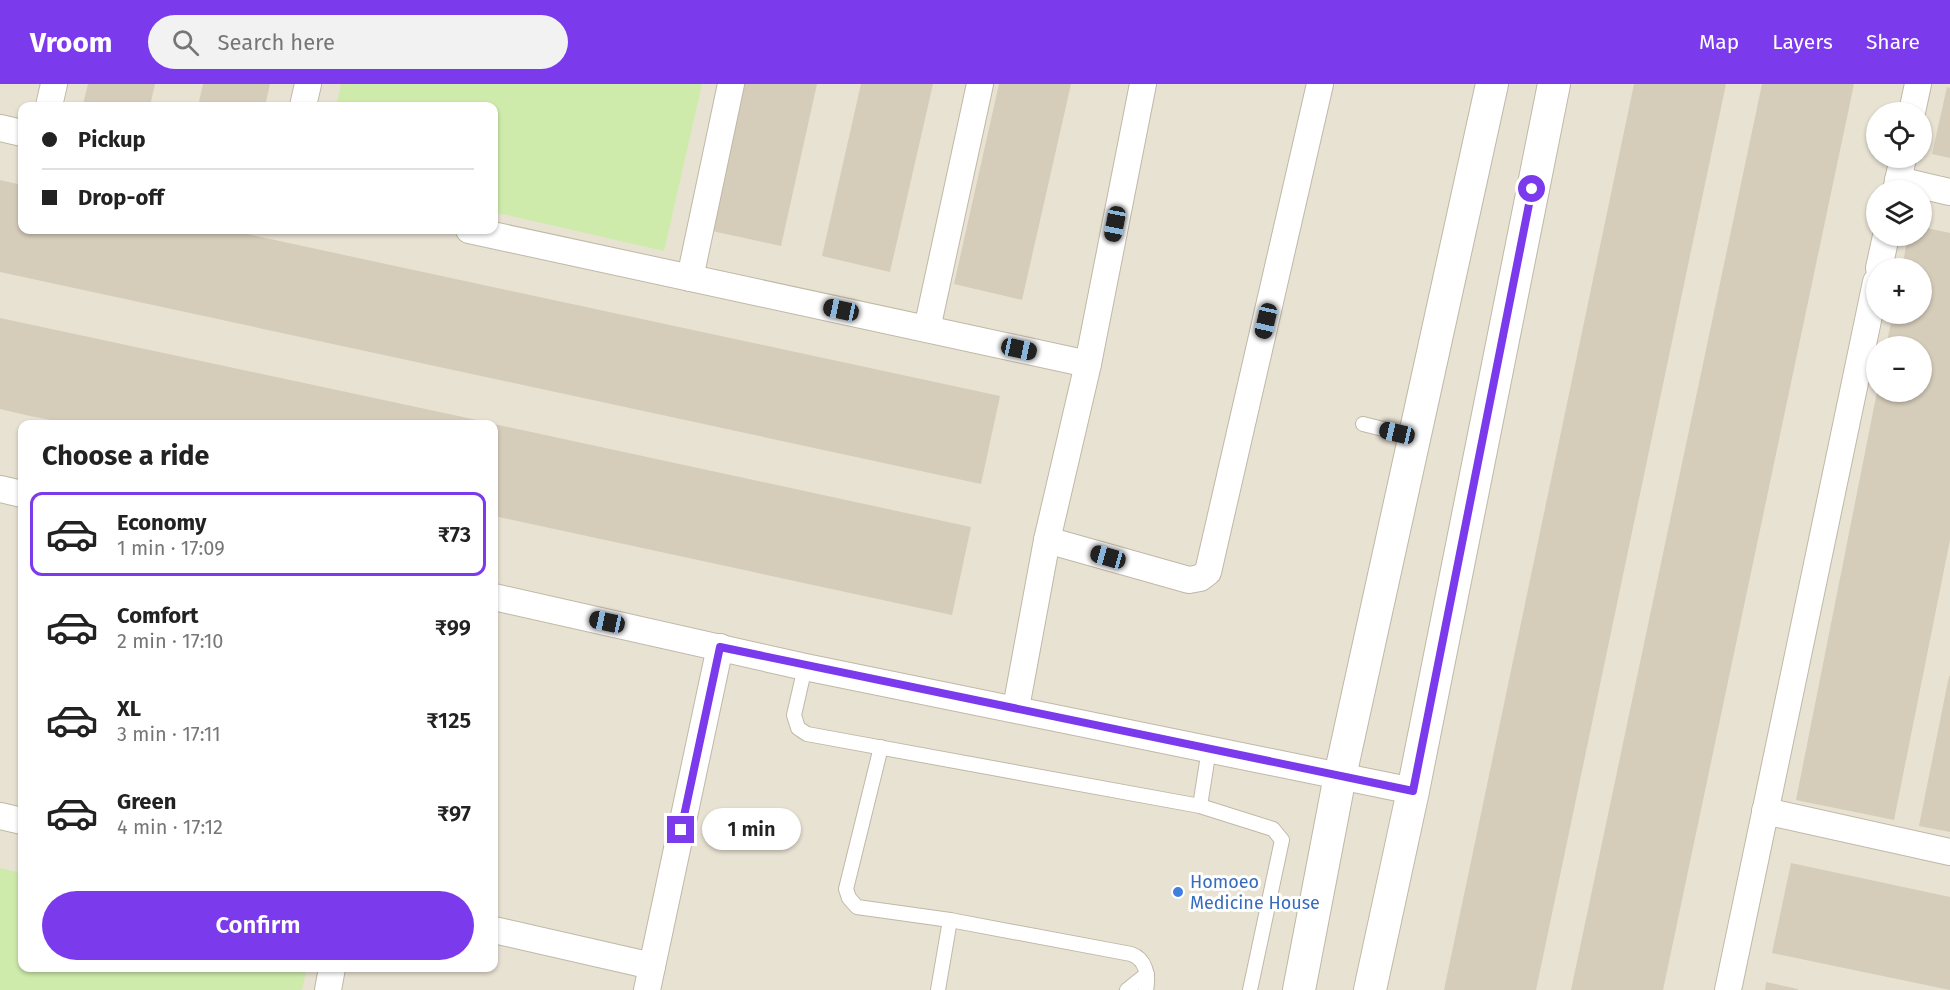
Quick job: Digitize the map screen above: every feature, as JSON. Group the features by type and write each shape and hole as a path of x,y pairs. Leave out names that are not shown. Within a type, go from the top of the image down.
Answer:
{"street":[{"path":"50,102 54,84"},
{"path":"304,102 308,84"},
{"path":"690,278 730,84"},
{"path":"927,329 980,84"},
{"path":"1016,708 1047,540 1088,364 1143,84"},
{"path":"1047,540 1189,580 1200,578 1208,572 1320,84"},
{"path":"1299,990 1340,776 1492,84"},
{"path":"1370,990 1413,791 1554,84"},
{"path":"1914,102 1918,84"},
{"path":"0,128 18,132"},
{"path":"1899,176 1950,192"},
{"path":"487,234 1088,364"},
{"path":"1728,990 1867,324"},
{"path":"0,489 18,493"},
{"path":"498,598 805,667 1016,708 1413,791"},
{"path":"498,931 649,978 720,647"},
{"path":"1765,811 1950,852"},
{"path":"0,816 18,820"},
{"path":"328,990 331,972"}],"lane":[{"path":"1363,424 1415,437"},
{"path":"805,667 794,715 798,728 807,734 1200,806 1274,830 1282,840 1250,990"},
{"path":"881,747 846,889 849,898 857,907 950,920 1138,956 1147,974 1146,990"},
{"path":"1200,806 1209,749"},
{"path":"938,990 950,920"},
{"path":"1126,990 1147,974"}],"shaded area":[{"path":"0,84 1950,84 1950,990 0,990"}],"green space":[{"path":"341,84 702,84 664,251 498,213 498,102 337,102"},
{"path":"0,868 18,872 18,972 306,972 302,990 0,990"}],"building":[{"path":"88,84 155,84 151,102 84,102"},
{"path":"203,84 270,84 266,102 199,102"},
{"path":"745,84 817,84 781,246 712,231"},
{"path":"861,84 933,84 890,272 822,256"},
{"path":"999,84 1071,84 1022,300 954,284"},
{"path":"1634,84 1726,84 1536,990 1444,990"},
{"path":"1762,84 1854,84 1663,990 1571,990"},
{"path":"1947,87 1950,88 1950,158 1932,154"},
{"path":"0,180 18,184 18,234 247,234 1000,396 981,484 0,272"},
{"path":"1932,229 1950,233 1950,540 1894,820 1796,800 1875,402 1932,402 1932,336 1888,336 1891,324 1932,324 1932,258 1904,258 1906,246 1932,246"},
{"path":"0,318 477,420 50,420 0,409"},
{"path":"498,425 971,527 952,615 498,517"},
{"path":"1950,676 1950,832 1919,826"},
{"path":"1791,863 1950,897 1950,990 1772,953"},
{"path":"1766,982 1798,989 1798,990 1765,990"}],"place":[{"name":"Homoeo Medicine House","path":"1178,892"}],"route":[{"path":"681,830 720,647 805,667 1016,708 1413,791 1532,189"}]}
